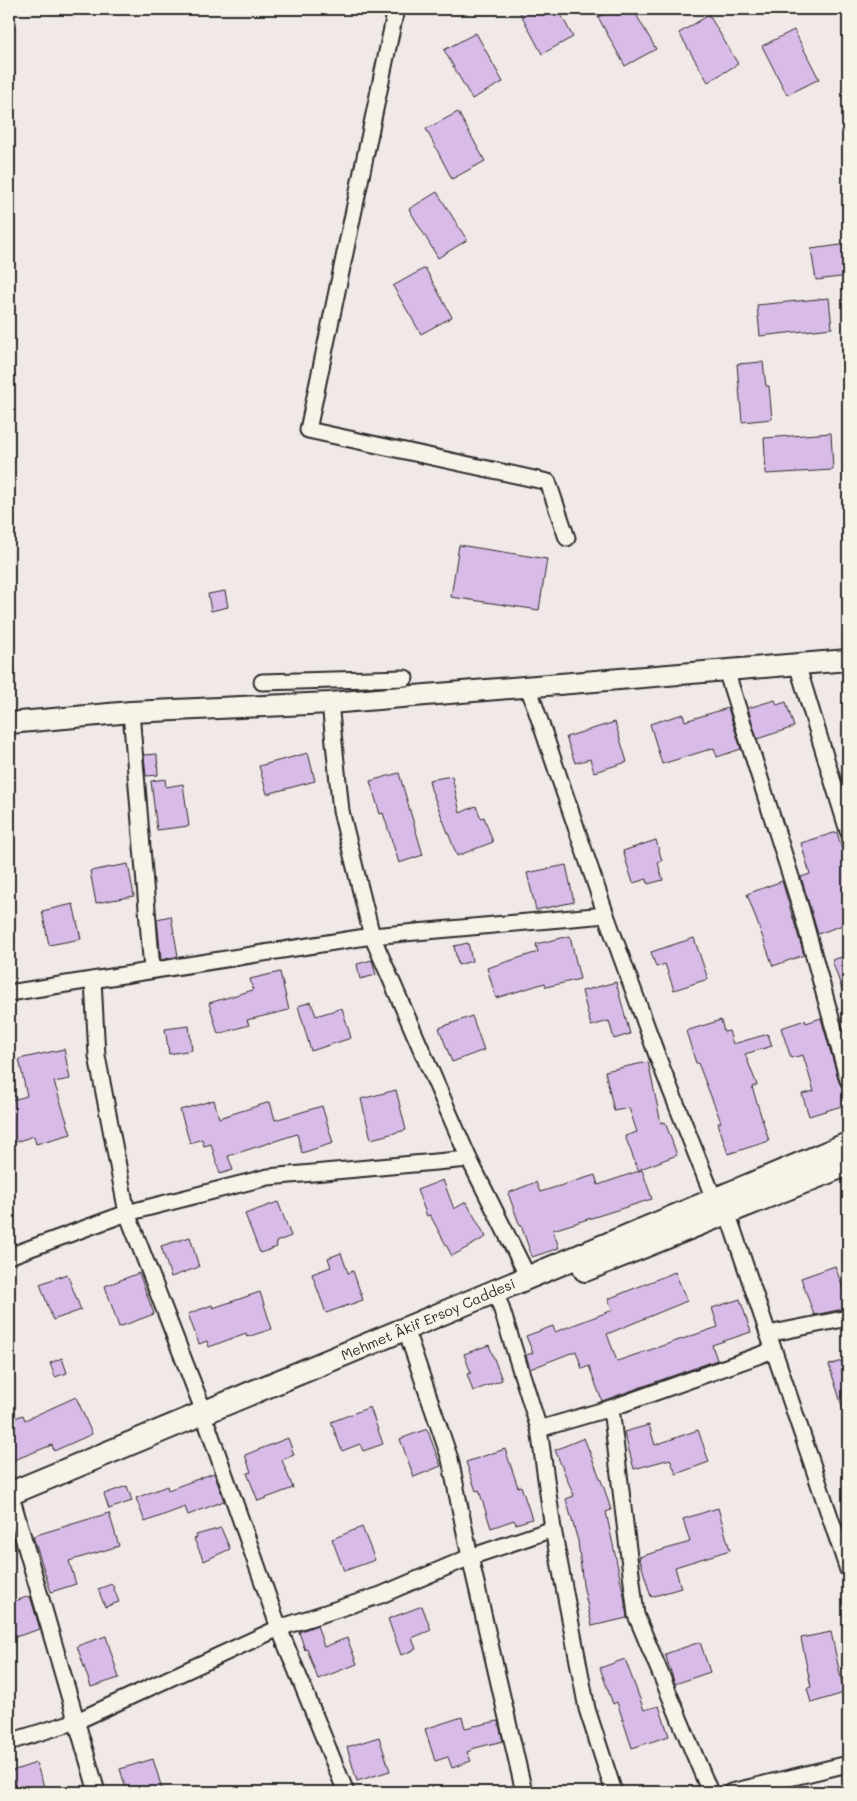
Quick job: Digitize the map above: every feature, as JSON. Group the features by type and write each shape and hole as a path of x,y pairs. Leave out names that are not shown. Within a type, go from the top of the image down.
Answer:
{"main road":[{"name":"Mehmet Âkif Ersoy Caddesi","path":"206,1420 410,1342 500,1304 720,1206 848,1144"},
{"name":"Mehmet Âkif Ersoy Caddesi","path":"10,1503 206,1420 528,1277 720,1206 848,1164"}],"street":[{"path":"396,9 308,430 548,482 567,538"},
{"path":"9,723 131,712 330,702 848,660"},
{"path":"797,664 848,831"},
{"path":"726,670 801,908 848,1080"},
{"path":"262,682 405,678"},
{"path":"528,686 606,915 658,1058 720,1206 841,1525 848,1570"},
{"path":"330,702 342,811 372,936 469,1159 528,1277"},
{"path":"131,712 152,970"},
{"path":"9,993 372,936 606,915"},
{"path":"92,980 97,1056 127,1213 206,1420 279,1628 346,1792"},
{"path":"9,1256 127,1213 268,1177 469,1159"},
{"path":"500,1304 539,1429 553,1529 587,1708 614,1792"},
{"path":"768,1334 848,1318"},
{"path":"410,1342 450,1459 470,1557 524,1792"},
{"path":"539,1429 611,1408 774,1350"},
{"path":"611,1408 636,1615 710,1792"},
{"path":"10,1503 97,1792"},
{"path":"9,1742 76,1721 279,1628 380,1595 470,1557 553,1529"},
{"path":"731,1792 848,1764"}],"building":[{"path":"518,9 558,9 573,37 542,54"},
{"path":"614,9 633,9 656,49 625,66 598,17"},
{"path":"709,15 738,64 708,82 679,33"},
{"path":"794,30 819,79 787,95 762,46"},
{"path":"476,33 503,82 472,99 444,50"},
{"path":"458,112 485,161 452,179 426,129"},
{"path":"437,192 467,240 438,258 409,209"},
{"path":"848,244 848,276 816,280 811,249"},
{"path":"425,268 452,317 421,334 393,286"},
{"path":"829,298 832,328 760,336 757,305"},
{"path":"763,362 766,386 769,386 772,419 742,422 737,364"},
{"path":"831,433 833,470 766,474 764,438"},
{"path":"459,545 547,559 539,610 451,597"},
{"path":"225,591 228,607 211,611 208,594"},
{"path":"775,700 777,705 786,702 794,727 757,739 748,708"},
{"path":"728,708 741,749 717,757 714,748 662,764 650,724 683,714 685,721"},
{"path":"615,722 627,762 594,772 590,759 575,763 566,737"},
{"path":"308,753 315,781 267,794 259,766"},
{"path":"157,754 158,775 146,776 144,755"},
{"path":"399,773 423,855 399,863 383,813 380,814 370,781"},
{"path":"452,776 460,813 476,806 481,818 484,817 493,842 457,856 429,780"},
{"path":"165,779 166,787 183,784 189,826 157,830 151,781"},
{"path":"837,832 845,861 848,860 848,923 818,934 801,877 810,874 801,843"},
{"path":"656,840 662,861 658,863 663,880 648,884 647,879 633,883 623,851"},
{"path":"128,864 134,896 96,903 90,871"},
{"path":"566,865 574,902 536,910 527,873"},
{"path":"782,881 804,955 773,966 747,894"},
{"path":"73,904 81,939 49,945 42,911"},
{"path":"171,916 178,956 161,960 157,919"},
{"path":"570,936 580,979 546,987 545,983 496,998 487,968 538,952 536,944"},
{"path":"694,938 708,979 674,990 665,964 656,967 651,952"},
{"path":"468,943 472,961 458,965 454,946"},
{"path":"848,955 848,1001 846,1001 832,960"},
{"path":"372,960 376,975 360,979 357,964"},
{"path":"280,972 289,1010 247,1020 249,1025 218,1034 209,1003 253,990 250,979"},
{"path":"616,982 630,1034 614,1039 609,1021 591,1026 582,991"},
{"path":"311,1002 316,1016 342,1008 351,1038 311,1051 298,1006"},
{"path":"472,1016 484,1050 452,1062 439,1028"},
{"path":"821,1018 839,1082 842,1087 847,1089 848,1104 809,1116 802,1094 814,1091 803,1055 791,1058 781,1028 805,1020 806,1023"},
{"path":"721,1020 724,1032 729,1031 733,1044 768,1034 772,1046 745,1054 757,1085 752,1087 769,1141 728,1154 718,1123 721,1122 698,1063 696,1063 686,1031"},
{"path":"189,1026 192,1050 169,1054 165,1029"},
{"path":"64,1049 70,1079 54,1082 71,1134 36,1144 34,1136 9,1144 9,1101 27,1096 19,1059"},
{"path":"648,1062 661,1123 665,1122 677,1155 638,1170 625,1136 637,1132 629,1108 614,1111 605,1071"},
{"path":"396,1090 406,1130 371,1139 361,1099"},
{"path":"214,1100 219,1118 270,1102 275,1120 322,1106 333,1143 302,1153 297,1134 228,1156 233,1170 220,1174 211,1144 204,1146 202,1139 190,1143 180,1110"},
{"path":"642,1170 652,1199 553,1230 559,1248 532,1257 508,1193 536,1182 540,1192 595,1175 598,1185"},
{"path":"443,1180 454,1209 466,1202 486,1237 452,1256 430,1215 427,1216 417,1190"},
{"path":"278,1202 291,1236 276,1242 277,1247 260,1253 245,1214"},
{"path":"190,1237 199,1267 171,1277 161,1246"},
{"path":"341,1253 348,1273 353,1271 363,1300 326,1313 312,1274 331,1267 328,1258"},
{"path":"835,1266 848,1302 848,1308 814,1315 801,1278"},
{"path":"675,1272 687,1301 607,1334 617,1361 718,1327 712,1308 740,1299 751,1332 712,1345 717,1360 602,1401 589,1366 582,1369 576,1351 530,1369 526,1355 533,1353 526,1336 553,1326 555,1332 613,1310 608,1299"},
{"path":"139,1273 154,1314 119,1327 105,1286"},
{"path":"67,1274 81,1310 53,1320 40,1284"},
{"path":"260,1292 272,1329 247,1337 246,1333 209,1347 207,1341 199,1344 188,1314 212,1305 213,1308"},
{"path":"489,1345 502,1380 473,1391 467,1374 471,1373 464,1354"},
{"path":"62,1358 67,1373 55,1377 50,1363"},
{"path":"848,1359 848,1415 845,1415 829,1365"},
{"path":"76,1397 92,1434 54,1451 52,1445 9,1462 9,1420 23,1415 25,1420"},
{"path":"370,1407 383,1444 363,1451 360,1444 342,1451 331,1422"},
{"path":"649,1425 655,1445 698,1430 709,1462 676,1474 670,1459 634,1469 624,1432"},
{"path":"427,1429 441,1466 414,1477 400,1439"},
{"path":"288,1438 294,1455 282,1460 293,1488 258,1501 247,1473 251,1472 245,1455"},
{"path":"584,1438 611,1510 606,1512 627,1618 592,1626 583,1585 578,1541 566,1499 574,1496 555,1450"},
{"path":"505,1449 518,1487 521,1486 532,1519 516,1524 514,1520 491,1528 479,1490 476,1491 466,1462"},
{"path":"214,1473 224,1501 188,1515 185,1507 145,1522 136,1498 167,1486 168,1490"},
{"path":"127,1486 132,1501 109,1509 104,1494"},
{"path":"718,1508 730,1550 675,1567 681,1588 651,1597 639,1557 690,1542 683,1519"},
{"path":"109,1513 119,1546 69,1561 76,1584 51,1592 33,1536"},
{"path":"362,1527 375,1560 344,1571 332,1539"},
{"path":"221,1528 230,1549 204,1561 194,1539 197,1538 196,1535"},
{"path":"112,1584 119,1602 105,1607 98,1589"},
{"path":"30,1596 40,1629 9,1639 9,1603"},
{"path":"422,1606 431,1630 412,1638 416,1649 401,1655 388,1619"},
{"path":"317,1625 324,1647 347,1638 357,1664 318,1679 299,1632"},
{"path":"831,1632 844,1693 811,1703 807,1688 811,1687 801,1638"},
{"path":"106,1636 119,1678 91,1687 77,1646"},
{"path":"700,1642 710,1672 675,1684 665,1654"},
{"path":"625,1659 644,1710 659,1706 669,1736 632,1748 617,1702 613,1704 600,1668"},
{"path":"462,1717 465,1728 498,1721 503,1741 471,1749 467,1752 471,1761 452,1768 448,1757 435,1761 425,1729"},
{"path":"379,1737 390,1771 357,1781 347,1747"},
{"path":"153,1759 163,1792 127,1792 120,1769"},
{"path":"36,1763 46,1792 9,1792 9,1772"}]}
